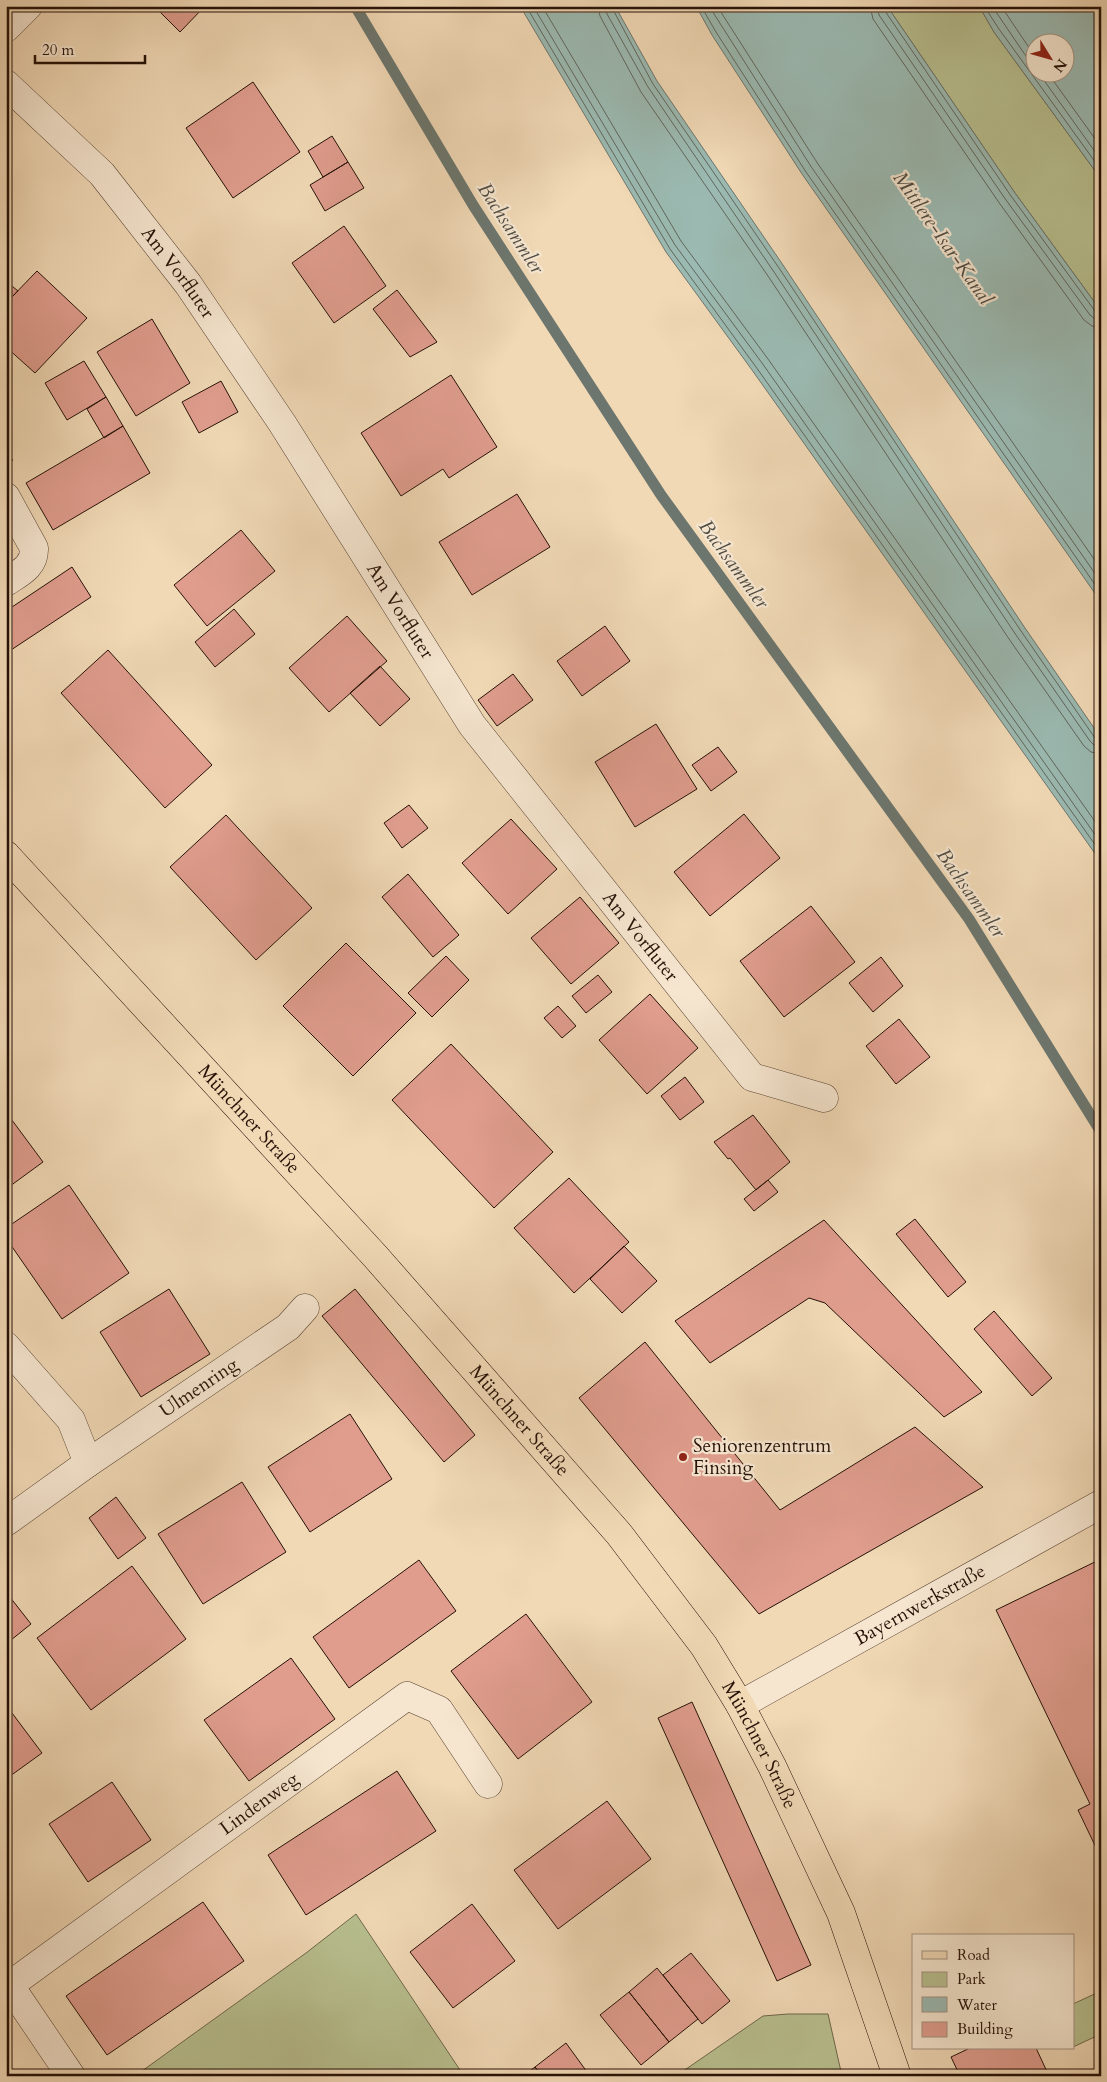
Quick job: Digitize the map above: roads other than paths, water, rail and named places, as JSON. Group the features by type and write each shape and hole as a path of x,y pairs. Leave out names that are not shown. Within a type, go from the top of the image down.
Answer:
{"main road":[{"name":"Münchner Straße","path":"6,855 375,1256 619,1534 704,1646 740,1705 772,1766 841,1913 897,2076"}],"street":[{"path":"6,28 28,6"},
{"name":"Am Vorfluter","path":"6,84 102,174 188,284 282,423 472,725 752,1078 824,1098"},
{"path":"6,497 34,548 35,557 25,570 6,582"},
{"name":"Ulmenring","path":"6,1522 88,1463 288,1327 305,1308"},
{"path":"6,1346 71,1420 88,1463"},
{"name":"Bayernwerkstraße","path":"740,1705 1101,1504"},
{"name":"Lindenweg","path":"8,1982 407,1696 439,1710 488,1784"},
{"path":"8,1982 71,2076"}],"water":[{"path":"520,6 615,6 657,81 1101,738 1101,862 752,370 666,252"},
{"name":"Mittlere-Isar-Kanal","path":"696,6 887,6 1015,193 1101,311 1101,602 802,174 712,35"},
{"path":"979,6 1101,6 1101,179 1030,82 1074,82 1074,32 1024,32 1024,73 994,32"}],"waterway":[{"name":"Bachsammler","path":"355,6 473,205 661,495 969,919 1101,1132"}],"place":[{"name":"Seniorenzentrum Finsing","path":"683,1457"}]}
